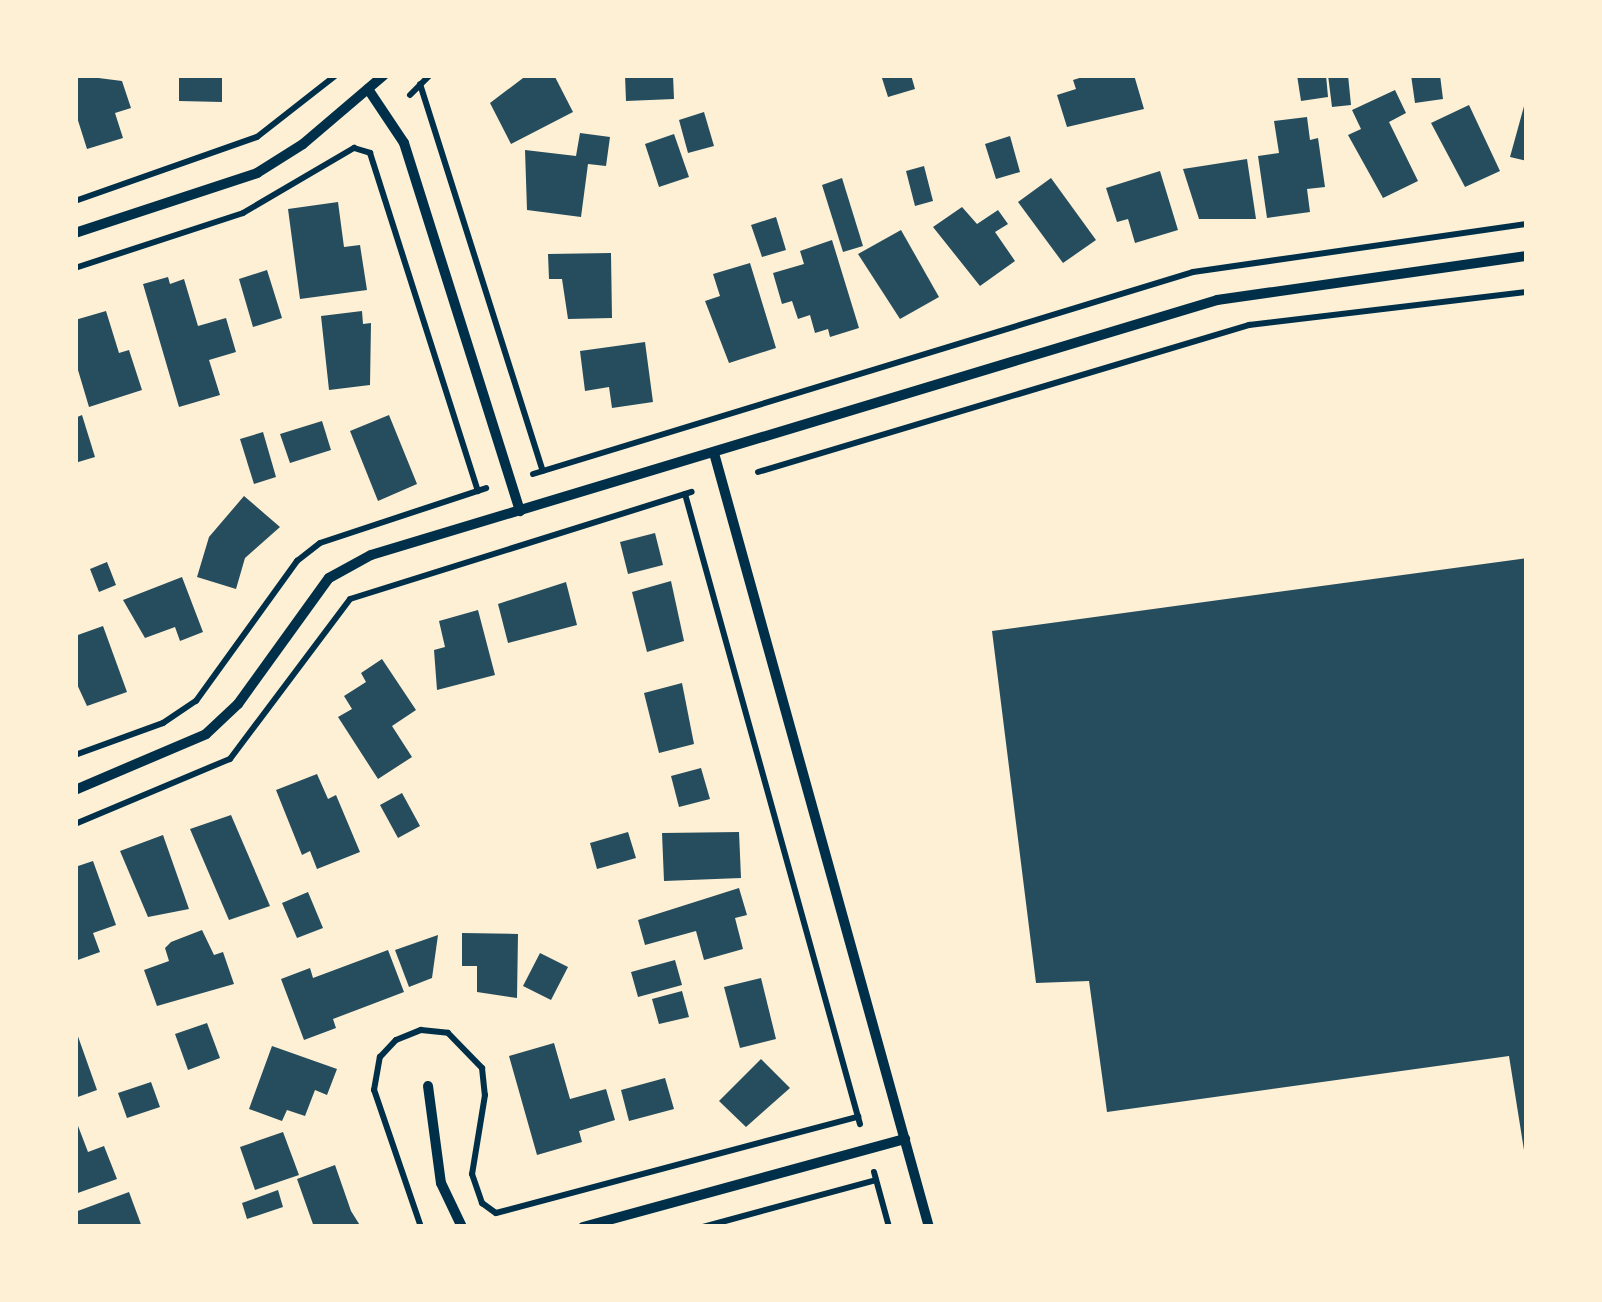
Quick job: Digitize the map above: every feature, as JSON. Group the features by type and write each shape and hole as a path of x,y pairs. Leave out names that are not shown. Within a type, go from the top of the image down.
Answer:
{"street":[{"path":"75,233 257,173 384,75"},
{"path":"368,89 404,143 520,510"},
{"path":"75,790 206,734 238,704 329,578 371,555 1217,300 1527,256"},
{"path":"714,453 929,1227"},
{"path":"428,1086 441,1184 462,1227"},
{"path":"583,1227 905,1139"}],"path":[{"path":"75,200 247,141 336,75"},
{"path":"410,95 430,75"},
{"path":"420,84 543,471"},
{"path":"365,150 374,139"},
{"path":"75,268 243,214 349,150 365,150 379,166 478,490 486,488"},
{"path":"533,474 1193,272 1527,224"},
{"path":"758,472 1235,328 1527,292"},
{"path":"75,824 230,759 350,598 688,493 859,1120 496,1213 482,1203 472,1174 485,1095 482,1068 448,1033 421,1030 396,1040 380,1057 374,1090 421,1227"},
{"path":"702,1227 875,1176 889,1227"}],"building":[{"path":"75,75 122,81 131,108 115,113 123,138 87,149 75,111"},
{"path":"179,75 222,75 222,102 179,101"},
{"path":"527,75 554,75 573,112 511,144 490,103"},
{"path":"625,75 673,75 674,99 626,101"},
{"path":"881,75 911,75 915,89 888,97"},
{"path":"1089,75 1134,75 1144,109 1067,127 1057,95 1076,89 1073,80"},
{"path":"1297,75 1326,75 1328,97 1301,101"},
{"path":"1328,75 1348,75 1351,105 1332,107"},
{"path":"1411,75 1440,75 1443,99 1415,103"},
{"path":"1395,90 1406,113 1389,122 1418,181 1383,198 1348,135 1361,129 1352,110"},
{"path":"1527,99 1527,161 1510,157"},
{"path":"1469,105 1500,171 1465,187 1431,123"},
{"path":"704,112 714,146 688,153 679,120"},
{"path":"1307,117 1310,140 1318,138 1325,187 1307,189 1310,212 1267,218 1258,156 1279,153 1274,121"},
{"path":"580,133 610,137 606,166 588,164 581,217 527,210 525,150 576,156"},
{"path":"674,134 689,177 659,187 645,144"},
{"path":"1010,136 1020,172 996,179 985,144"},
{"path":"1247,159 1256,219 1199,219 1183,169"},
{"path":"924,166 933,201 915,206 906,171"},
{"path":"1160,171 1178,230 1135,243 1128,219 1117,222 1106,188"},
{"path":"842,178 863,246 843,252 822,185"},
{"path":"1051,178 1096,240 1063,263 1018,202"},
{"path":"338,202 344,247 360,245 367,290 300,299 288,209"},
{"path":"962,207 977,224 998,210 1008,224 995,232 1015,261 980,286 933,227"},
{"path":"776,217 786,250 762,257 751,225"},
{"path":"901,230 939,297 900,319 858,254"},
{"path":"832,240 859,328 830,337 828,329 815,333 810,315 798,319 792,301 782,304 773,273 804,264 800,251"},
{"path":"611,253 612,318 568,319 562,279 549,279 548,254"},
{"path":"750,263 776,348 729,363 705,301 720,296 713,274"},
{"path":"267,270 282,318 253,327 239,279"},
{"path":"168,277 170,284 184,279 198,326 226,318 236,352 209,360 220,395 179,407 143,284"},
{"path":"106,311 119,353 129,350 142,390 89,407 75,360 75,320"},
{"path":"362,311 363,324 371,323 370,385 329,390 321,316"},
{"path":"645,342 653,402 612,408 609,387 585,391 580,351"},
{"path":"82,415 95,457 75,463 75,418"},
{"path":"389,415 417,484 378,501 350,431"},
{"path":"322,421 331,450 290,463 280,434"},
{"path":"263,432 276,477 254,484 240,439"},
{"path":"244,496 280,527 245,558 236,589 197,577 209,537"},
{"path":"655,533 663,565 628,574 620,542"},
{"path":"1527,558 1527,1169 1509,1056 1107,1112 1089,981 1036,983 992,631"},
{"path":"107,562 116,585 99,592 90,569"},
{"path":"182,577 203,632 180,641 175,627 145,638 123,600"},
{"path":"671,581 684,641 647,652 632,592"},
{"path":"566,582 577,625 508,643 498,604"},
{"path":"478,610 495,675 437,690 434,650 445,647 439,621"},
{"path":"103,626 127,692 87,706 75,680 75,636"},
{"path":"382,659 416,710 392,726 412,757 378,779 338,717 352,709 344,696 366,682 361,673"},
{"path":"682,683 694,744 659,753 644,693"},
{"path":"701,768 710,799 679,807 671,776"},
{"path":"317,774 328,799 336,795 360,852 317,869 310,851 302,855 276,790"},
{"path":"402,793 420,826 398,838 380,805"},
{"path":"231,815 270,906 229,920 190,829"},
{"path":"628,832 636,858 597,869 590,843"},
{"path":"739,832 741,878 664,881 662,833"},
{"path":"163,835 189,909 148,917 120,851"},
{"path":"93,861 116,925 93,933 100,952 75,961 75,867"},
{"path":"739,888 747,915 735,918 743,949 704,960 696,931 645,945 638,920"},
{"path":"308,892 323,928 297,938 282,903"},
{"path":"202,930 214,955 223,952 234,984 157,1006 144,970 169,961 165,948 171,942"},
{"path":"462,933 518,934 517,998 477,992 477,966 462,966"},
{"path":"438,935 432,978 409,987 395,950"},
{"path":"388,950 404,992 333,1019 336,1028 304,1040 281,979 310,968 313,978"},
{"path":"540,953 568,967 551,1000 523,986"},
{"path":"675,960 682,985 638,997 631,972"},
{"path":"761,978 776,1039 740,1048 724,987"},
{"path":"682,991 689,1017 659,1024 652,999"},
{"path":"207,1023 220,1058 188,1070 175,1034"},
{"path":"75,1028 97,1090 75,1098"},
{"path":"554,1043 570,1099 606,1089 615,1120 579,1131 582,1142 537,1155 509,1056"},
{"path":"272,1046 337,1069 327,1095 315,1090 305,1116 287,1110 282,1121 249,1109"},
{"path":"761,1059 790,1088 746,1127 719,1101"},
{"path":"665,1078 674,1109 629,1121 621,1090"},
{"path":"151,1082 160,1107 127,1118 118,1093"},
{"path":"75,1118 88,1152 104,1146 117,1179 75,1194"},
{"path":"283,1132 299,1175 255,1190 240,1147"},
{"path":"335,1165 351,1211 361,1227 314,1227 297,1179"},
{"path":"278,1190 283,1207 247,1219 242,1203"},
{"path":"129,1192 142,1227 75,1227 75,1212"}]}
